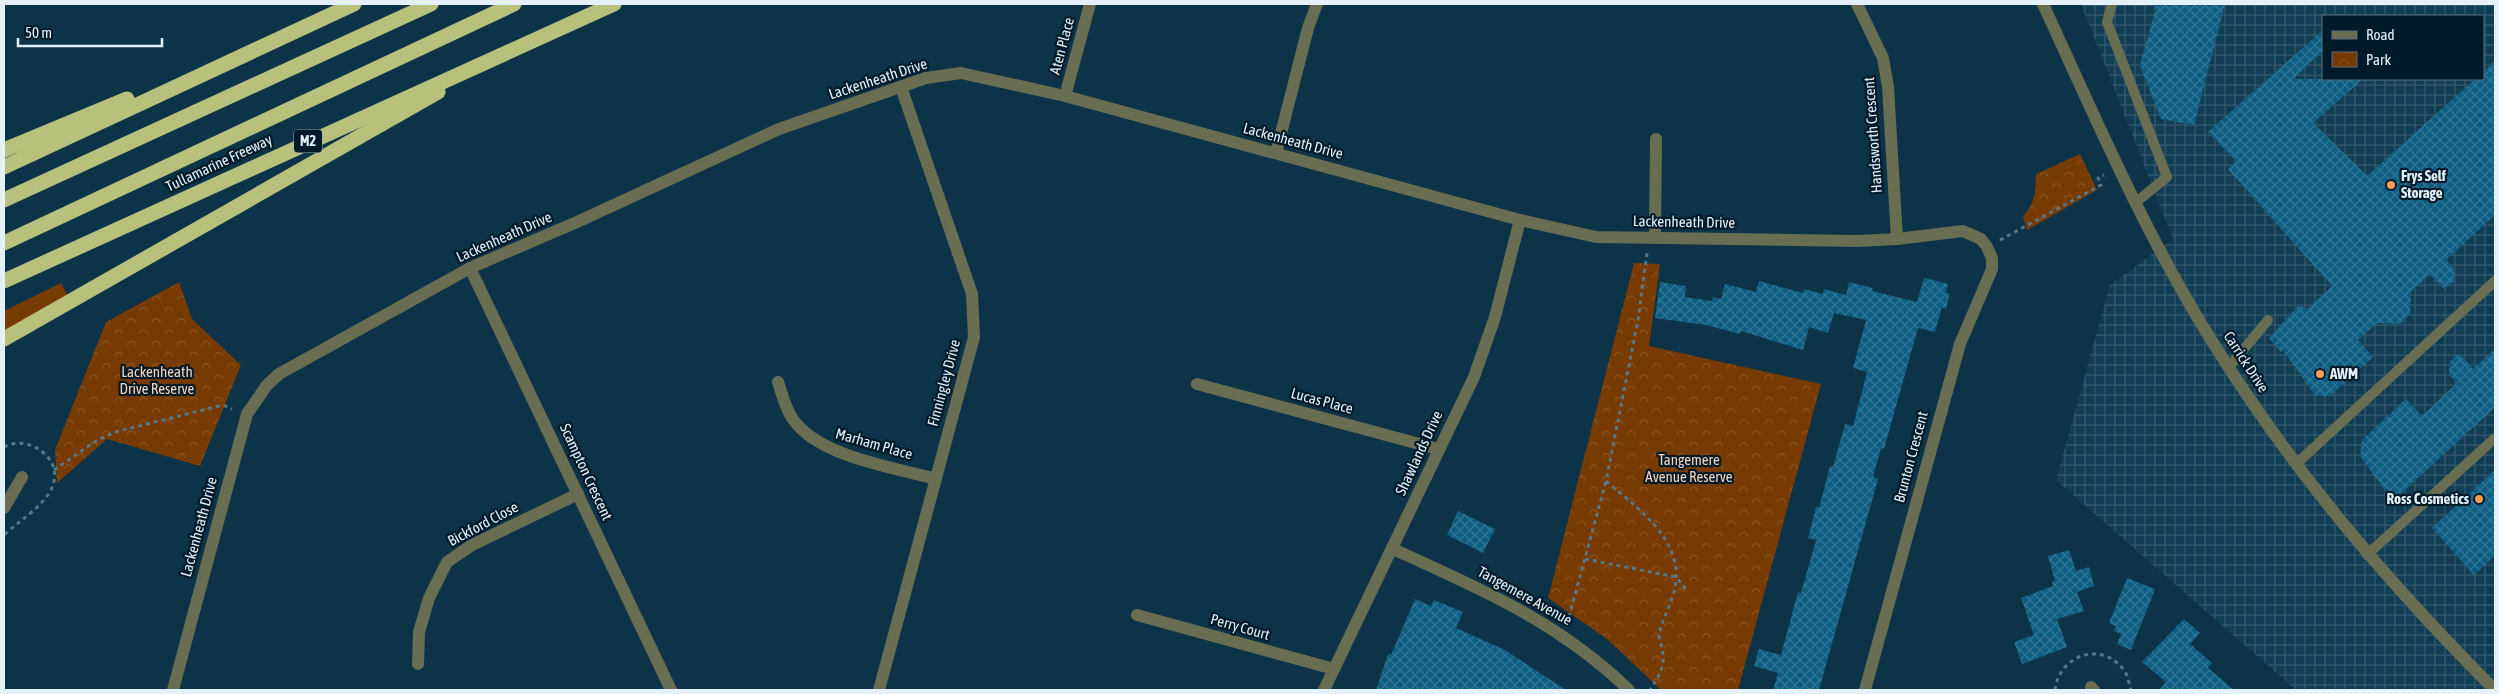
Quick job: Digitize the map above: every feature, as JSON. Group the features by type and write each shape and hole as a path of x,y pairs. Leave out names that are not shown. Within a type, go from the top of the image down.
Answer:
{"highway":[{"path":"4,167 354,4"},
{"path":"4,200 431,4"},
{"name":"Tullamarine Freeway","path":"4,243 514,4"},
{"name":"Tullamarine Freeway","path":"4,281 614,4"},
{"path":"4,150 330,15"},
{"path":"4,339 509,52"}],"street":[{"name":"Aten Place","path":"1065,96 1090,4"},
{"path":"1276,153 1308,28 1317,4"},
{"name":"Handsworth Crescent","path":"1857,4 1883,58 1888,87 1897,239"},
{"name":"Carrick Drive","path":"2043,4 2118,168 2162,254 2229,367 2296,464 2367,555 2428,624 2495,690"},
{"name":"Lackenheath Drive","path":"173,690 247,414 268,385 279,374 470,268 577,222 780,129 926,78 961,73 1065,96 1520,220 1596,237 1897,239 1963,231 1984,243"},
{"name":"Finningley Drive","path":"880,690 974,337 972,294 902,87"},
{"path":"1651,238 1656,139"},
{"name":"Shawlands Drive","path":"1324,690 1474,377 1495,317 1520,220"},
{"name":"Brunton Crescent","path":"1865,690 1960,344 1992,269 1992,258 1984,243"},
{"name":"Scampton Crescent","path":"470,268 671,690"},
{"name":"Marham Place","path":"778,382 793,418 805,432 825,447 936,479"},
{"name":"Lucas Place","path":"1197,384 1438,450"},
{"path":"4,508 22,478"},
{"name":"Bickford Close","path":"418,664 419,632 429,598 447,562 472,545 578,494"},
{"name":"Tangemere Avenue","path":"1393,549 1491,593 1532,616 1572,641 1629,690"},
{"name":"Perry Court","path":"1137,615 1334,669"}],"lane":[{"path":"2112,4 2108,22 2167,177 2136,203"},
{"path":"2296,464 2495,281"},
{"path":"2229,367 2268,320"},
{"path":"2367,555 2495,438"}],"path":[{"path":"1984,243 2101,185 2098,178 2118,168"},
{"path":"1569,617 1606,481 1638,320 1651,238"},
{"path":"54,470 96,441 115,432 223,405 247,414"},
{"path":"4,447 23,443 36,447 45,454 54,470 53,484 46,497 4,534"},
{"path":"1606,481 1662,532 1671,547 1676,577 1674,592 1660,630 1664,659 1662,670 1650,690"},
{"path":"1585,559 1676,577 1688,592"},
{"path":"2055,690 2056,681 2063,667 2075,658 2092,653 2105,656 2117,662 2124,670 2131,690"}],"shaded area":[{"path":"2081,4 2495,4 2495,690 2296,690 2056,480 2110,285 2173,239"}],"green space":[{"path":"2080,154 2097,190 2027,230 2023,216 2033,201 2036,174"},
{"name":"Tangemere Avenue Reserve","path":"1634,263 1660,264 1649,346 1821,384 1738,690 1661,690 1607,639 1548,598"},
{"name":"Lackenheath Drive Reserve","path":"179,282 192,319 241,365 200,466 107,439 57,483 55,450 106,322"},
{"path":"61,283 68,296 4,333 4,311"}],"building":[{"path":"2157,4 2225,4 2194,125 2161,119 2140,65"},
{"path":"2322,31 2322,52 2293,79 2362,80 2313,123 2367,176 2474,80 2484,80 2484,71 2495,61 2495,215 2446,260 2454,269 2454,281 2444,289 2430,274 2411,292 2410,314 2400,324 2377,323 2358,340 2373,357 2330,396 2315,395 2283,350 2281,352 2269,338 2300,304 2306,310 2332,286 2228,169 2236,161 2208,132"},
{"path":"1924,278 1948,284 1946,293 1950,294 1946,309 1942,307 1935,332 1918,328 1884,449 1881,448 1873,477 1878,479 1819,690 1773,690 1778,673 1754,666 1759,649 1781,655 1798,592 1801,593 1816,540 1808,538 1816,507 1819,508 1830,466 1833,467 1845,424 1853,426 1867,372 1853,368 1866,320 1834,313 1828,333 1809,327 1803,350 1741,331 1740,334 1706,325 1655,318 1660,282 1686,286 1685,297 1712,301 1713,297 1721,299 1725,284 1756,292 1759,281 1803,293 1804,289 1823,294 1824,289 1846,295 1849,282 1873,288 1872,291 1917,302"},
{"path":"2495,349 2495,407 2393,501 2360,456 2362,440 2406,399 2422,416 2457,383 2449,374 2450,361 2459,353 2473,369"},
{"name":"Ross Cosmetics","path":"2495,470 2495,555 2474,575 2432,528"},
{"path":"1458,511 1495,529 1483,553 1447,535"},
{"path":"2069,550 2076,571 2089,567 2094,586 2077,592 2084,611 2057,619 2067,647 2022,664 2014,642 2034,635 2021,598 2053,586 2052,582 2055,581 2048,556"},
{"path":"2127,578 2155,589 2131,650 2117,644 2121,634 2114,631 2116,626 2109,623"},
{"path":"1415,599 1431,606 1434,600 1463,612 1456,628 1505,650 1566,690 1376,690 1388,654 1391,655"},
{"path":"2184,619 2200,633 2190,644 2212,663 2208,668 2234,690 2159,690 2166,682 2142,662"}],"place":[{"name":"Frys Self Storage","path":"2391,185"},
{"name":"AWM","path":"2320,374"},
{"name":"Ross Cosmetics","path":"2479,499"}]}
